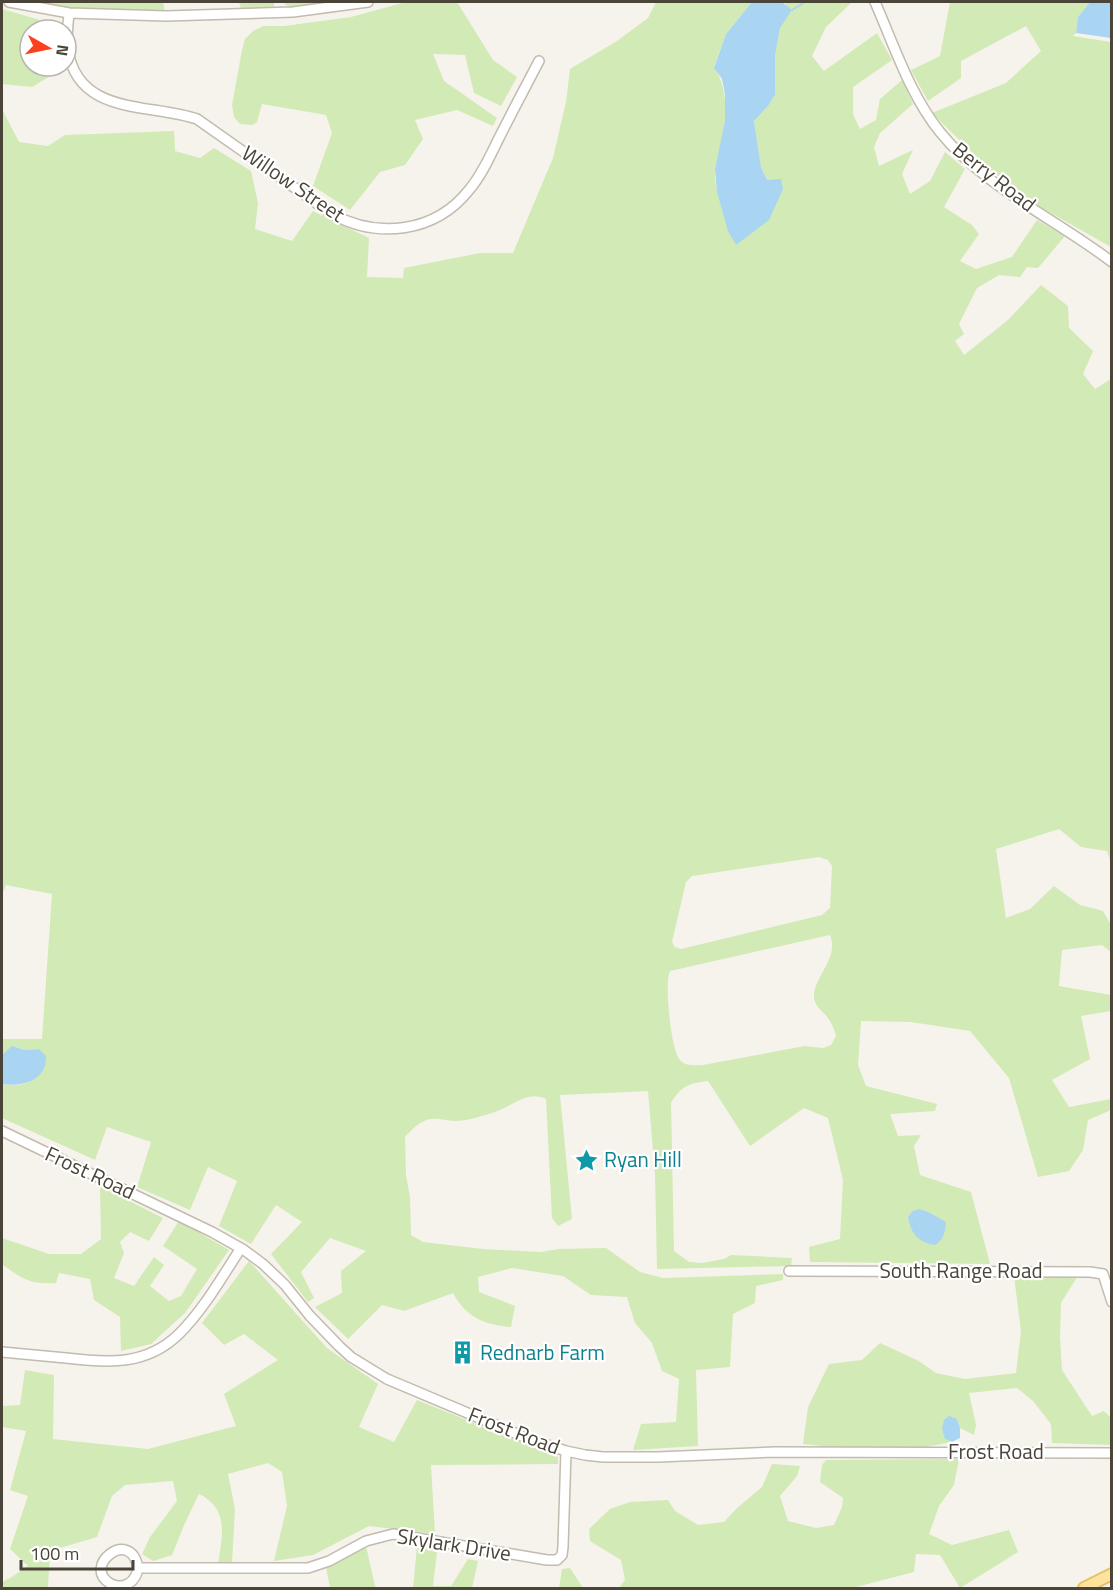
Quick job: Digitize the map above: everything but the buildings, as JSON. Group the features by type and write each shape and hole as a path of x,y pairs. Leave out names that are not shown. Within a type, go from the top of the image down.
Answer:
{"main road":[{"path":"1084,1588 1112,1574"}],"street":[{"path":"9,2 69,13 156,16 265,14 327,9 368,2"},
{"name":"Berry Road","path":"875,2 922,105 950,144 982,173 1112,262"},
{"name":"Willow Street","path":"69,13 68,48 72,64 80,79 93,92 120,105 176,113 197,119 332,214 353,224 375,229 398,229 431,220 451,208 468,192 481,173 539,61"},
{"name":"Frost Road","path":"2,1131 241,1248 274,1274 327,1334 364,1366 387,1379 477,1418 566,1451 603,1457 775,1452 1112,1453"},
{"path":"2,1352 112,1362 152,1352 172,1340 191,1320 241,1248"},
{"name":"South Range Road","path":"789,1271 1107,1273 1112,1302"},
{"name":"Skylark Drive","path":"138,1568 308,1568 329,1561 366,1541 393,1534 557,1560 563,1547 566,1451"},
{"path":"117,1550 132,1555 138,1568 134,1580 120,1587 109,1583 101,1569 105,1558 117,1550"}],"green space":[{"path":"32,2 163,2 165,12 68,9"},
{"path":"239,2 283,2 274,3 274,9 241,9"},
{"path":"283,2 356,2 291,9"},
{"path":"406,2 457,2 493,60 517,77 501,106 474,93 465,55 433,54 444,81 497,118 493,126 457,110 415,120 423,139 405,165 380,172 350,210 313,186 332,133 326,115 262,104 257,122 253,125 240,124 234,117 232,105 242,50 245,39 253,31 263,26 284,26 351,17"},
{"path":"656,2 752,2 726,34 714,67 722,85 726,105 724,136 715,169 716,185 723,211 779,196 783,189 767,180 761,167 754,121 775,95 775,56 780,28 785,19 786,4 782,2 852,2 826,27 812,56 824,71 877,33 892,60 853,87 853,114 860,129 876,120 880,99 902,80 913,104 880,133 874,147 879,166 913,150 902,174 910,194 930,181 945,152 965,169 944,207 972,225 979,234 960,261 976,269 1012,257 1037,220 1065,236 1038,268 1027,267 1020,277 999,275 977,288 959,324 964,334 955,341 964,355 1008,320 1041,285 1068,306 1069,328 1093,351 1083,374 1095,389 1111,379 1111,863 1107,851 1081,847 1059,829 996,849 1006,918 1030,909 1054,886 1080,905 1103,911 1111,925 1111,952 1102,945 1062,950 1059,986 1111,995 1111,1011 1081,1016 1090,1059 1052,1080 1069,1107 1111,1099 1111,1110 1088,1120 1083,1150 1069,1171 1038,1177 1009,1078 970,1031 911,1022 861,1021 858,1065 866,1086 937,1104 935,1111 890,1114 898,1136 921,1135 914,1146 920,1175 971,1192 990,1264 810,1262 809,1247 840,1239 843,1180 828,1118 804,1108 750,1146 708,1081 686,1086 671,1103 674,1251 689,1262 702,1263 724,1259 731,1255 792,1258 791,1266 657,1269 655,1175 648,1091 560,1095 572,1219 558,1226 552,1218 546,1099 533,1096 475,1118 454,1121 431,1119 416,1126 405,1137 406,1175 410,1197 411,1235 423,1242 483,1249 541,1252 558,1249 606,1248 640,1272 663,1278 783,1274 783,1280 756,1286 755,1303 733,1314 730,1367 696,1370 698,1446 633,1450 641,1424 676,1422 679,1379 662,1371 652,1343 635,1323 627,1297 591,1295 563,1276 512,1268 478,1277 479,1292 515,1306 511,1327 484,1322 470,1314 453,1293 404,1311 382,1305 348,1339 315,1307 342,1293 341,1271 366,1251 330,1238 301,1272 314,1298 308,1302 271,1254 302,1222 276,1205 251,1244 219,1226 237,1181 208,1167 190,1210 137,1187 151,1142 107,1127 95,1160 2,1118 2,1084 25,1084 34,1079 43,1069 39,1049 25,1050 16,1047 2,1055 2,1039 42,1039 52,894 6,885 2,895 2,109 19,142 48,146 65,135 174,131 175,151 200,158 214,148 251,171 258,203 255,229 292,241 313,211 369,238 367,277 403,278 404,268 480,253 513,253 553,158 566,102 570,69 617,41 648,18","holes":["819,857 828,860 832,866 830,908 822,915 681,949 675,947 672,942 686,882 692,876","830,935 832,951 816,987 814,998 816,1005 829,1020 836,1036 831,1045 823,1048 805,1046 703,1065 688,1065 680,1060 674,1044 669,1017 668,978 670,971"]},
{"path":"950,2 1090,2 1078,17 1076,33 1073,36 1111,42 1111,247 1042,208 989,169 932,113 1006,83 1041,51 1026,26 961,61 961,78 928,101 911,70 940,56"},
{"path":"2,9 33,18 18,18 18,78 47,78 32,87 2,84"},
{"path":"100,1186 163,1218 149,1241 130,1232 120,1242 124,1253 114,1278 134,1286 154,1257 164,1265 150,1286 169,1301 181,1296 197,1269 163,1246 179,1221 229,1250 185,1313 151,1344 121,1351 120,1317 94,1300 90,1279 59,1273 56,1283 33,1282 20,1277 2,1264 2,1238 49,1254 81,1254 101,1239"},
{"path":"249,1261 327,1348 378,1384 359,1427 394,1442 417,1400 558,1457 558,1464 431,1465 435,1534 369,1526 313,1555 274,1561 287,1506 282,1472 268,1463 228,1474 235,1509 232,1564 218,1564 222,1534 220,1516 216,1507 199,1494 172,1555 153,1561 142,1554 150,1537 177,1501 173,1481 125,1485 112,1496 97,1537 50,1551 48,1588 2,1588 2,1582 28,1566 10,1549 28,1496 10,1490 26,1431 2,1427 2,1406 20,1405 25,1370 54,1375 53,1439 148,1449 236,1426 224,1394 278,1360 244,1334 224,1345 202,1323"},
{"path":"1014,1276 1077,1277 1061,1303 1062,1370 1092,1416 1104,1411 1111,1418 1111,1445 1052,1443 1051,1424 1033,1401 1017,1388 969,1393 976,1425 974,1435 960,1428 957,1419 945,1439 952,1442 920,1448 832,1447 803,1444 808,1407 829,1364 862,1360 880,1343 917,1360 936,1373 965,1379 1016,1373 1021,1331"},
{"path":"959,1459 954,1485 939,1506 929,1534 952,1545 1009,1530 1018,1552 960,1588 940,1555 916,1554 914,1572 852,1588 619,1588 625,1580 621,1560 590,1541 589,1529 610,1509 630,1502 668,1500 675,1511 698,1525 724,1522 762,1487 772,1464 800,1466 797,1476 780,1496 788,1521 816,1528 834,1525 842,1507 843,1498 820,1482 822,1465 826,1460"},
{"path":"366,1546 375,1586 379,1588 330,1588 326,1567"},
{"path":"417,1546 437,1552 433,1586 451,1586 468,1559 478,1561 472,1588 413,1588"},
{"path":"570,1568 583,1588 559,1588 562,1569"}],"water":[{"path":"752,2 782,2 792,10 780,28 775,56 775,95 754,121 761,167 767,180 781,179 783,189 769,220 736,245 728,231 717,192 715,169 725,121 725,94 722,79 714,68 726,34"},
{"path":"1090,2 1111,2 1111,38 1076,33 1078,17"},
{"path":"12,1046 25,1050 39,1049 46,1056 45,1065 38,1077 25,1083 2,1084 2,1055"},
{"path":"919,1209 946,1222 942,1238 935,1245 924,1242 911,1228 908,1217 913,1211"},
{"path":"949,1416 957,1419 960,1428 960,1438 952,1442 945,1439 942,1429 944,1420"}],"waterway":[{"path":"792,10 805,2"}],"place":[{"name":"Ryan Hill","path":"586,1160"},
{"name":"Rednarb Farm","path":"462,1353"}]}
